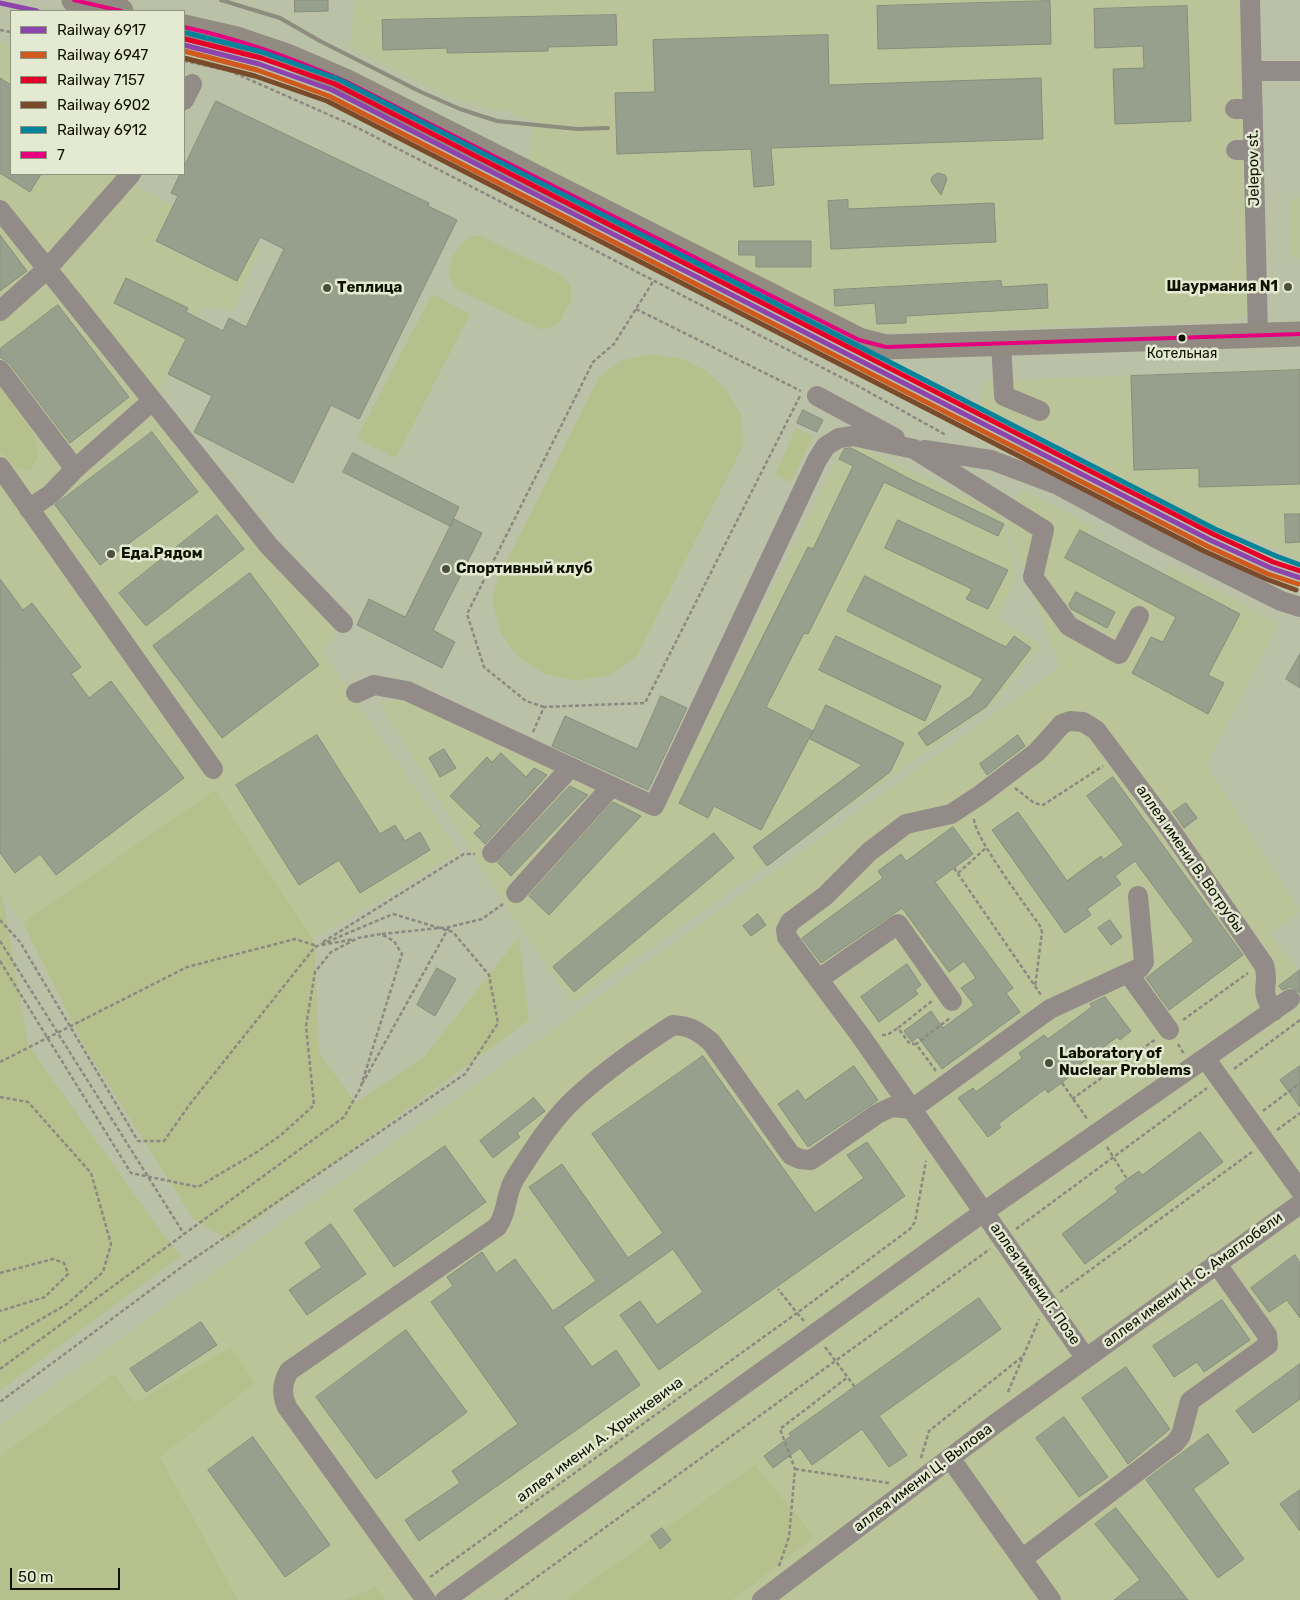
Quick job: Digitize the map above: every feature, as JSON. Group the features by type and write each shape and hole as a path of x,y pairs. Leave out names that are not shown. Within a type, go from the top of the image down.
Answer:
{"main road":[{"path":"74,0 117,10"},
{"path":"185,26 288,56 345,82 858,340 886,347 1300,334"}],"street":[{"name":"Jelepov st.","path":"1250,0 1252,71 1244,109 1245,150 1258,335"},
{"path":"1252,71 1300,70"},
{"path":"0,311 47,269 130,175"},
{"path":"0,210 268,546 343,622"},
{"path":"1001,343 1004,396 1040,411"},
{"path":"0,370 75,469"},
{"path":"817,396 914,448 1044,530 1033,577 1069,626 1119,654 1139,616"},
{"path":"29,509 51,494 75,469 152,400"},
{"path":"356,693 374,685 407,691 654,806 817,460 826,446 838,438 853,436 991,460 1058,485 1154,537 1281,601 1300,607"},
{"path":"0,467 213,768"},
{"name":"аллея имени В. Вотрубы","path":"1002,778 1037,752 1062,724 1070,721 1083,722 1096,730 1170,829 1262,962 1266,971 1264,994 1282,1005 1199,1063"},
{"path":"492,853 571,767"},
{"name":"аллея имени Г. Позе","path":"1002,778 951,814 906,824 869,852 825,896 790,922 786,930 787,937 931,1135 985,1211 1002,1240 1086,1357"},
{"path":"516,894 612,786"},
{"path":"421,1593 286,1406 282,1398 283,1388 289,1371 497,1227 504,1217 507,1194 514,1181 542,1137 580,1093 673,1024 687,1026 698,1031 710,1042 791,1155 800,1159 812,1160 877,1114 892,1107 912,1109 1050,1009 1140,968 1144,962 1138,896"},
{"path":"819,979 898,924 949,996"},
{"path":"1128,973 1169,1030"},
{"path":"445,1600 985,1211 1199,1063 1220,1079 1270,1138 1300,1190"},
{"name":"аллея имени Н. С. Амаглобели","path":"1086,1357 1300,1204"},
{"path":"1022,1559 1175,1443 1181,1435 1190,1401 1268,1344 1267,1335 1216,1263"},
{"name":"аллея имени Ц. Вылова","path":"766,1597 1086,1357"},
{"path":"950,1458 1051,1600"}],"path":[{"path":"185,61 230,71 352,125 858,386 949,437"},
{"path":"636,309 802,392 645,703 544,707 526,701 484,667 467,614 593,362 614,344 654,280"},
{"path":"526,747 544,707"},
{"path":"1002,778 1034,803 1043,805 1116,757"},
{"path":"980,795 974,824 1040,926 1042,932 1035,987"},
{"path":"958,873 988,847"},
{"path":"0,920 20,942 138,1141 164,1141 190,1104 315,947 464,854 492,853"},
{"path":"954,868 1050,1009"},
{"path":"0,1368 344,1117 448,929 482,919 516,894"},
{"path":"0,1402 182,1266 465,1074 498,1022 489,975 454,932 448,929 393,914 315,947"},
{"path":"0,1062 49,1039 187,967 296,938 315,947 381,934 440,928"},
{"path":"360,1088 402,954 394,941 381,934"},
{"path":"0,961 131,1173 198,1187 281,1136 314,1105 306,1026 315,972 331,952 358,938"},
{"path":"0,941 60,1033 184,1234"},
{"path":"949,996 959,1012 916,1044 910,1044 898,1028 949,996"},
{"path":"505,1600 1002,1240 1300,1020"},
{"path":"1169,1030 1199,1063"},
{"path":"916,1044 946,1085"},
{"path":"1062,1083 1114,1157 1127,1180"},
{"path":"1259,1114 1300,1083"},
{"path":"0,1098 28,1102 90,1173 110,1244 102,1272 67,1304 0,1343"},
{"path":"995,1424 1046,1302 1270,1138 1300,1113"},
{"name":"аллея имени А. Хрынкевича","path":"421,1593 910,1230 915,1222 931,1135"},
{"path":"0,1273 52,1259 64,1263 68,1274 45,1297 0,1311"},
{"path":"778,1289 855,1387"},
{"path":"920,1459 929,1431 1023,1356"},
{"path":"766,1597 789,1537 795,1469 780,1429 848,1377"},
{"path":"795,1469 912,1487"}],"shaded area":[{"path":"355,0 1243,0 1251,308 1239,320 889,333 857,328 529,163 534,119 457,100 350,48"},
{"path":"0,42 10,44 10,175 142,175 136,187 261,248 233,310 202,308 158,394 337,633 322,651 459,853 313,939 215,790 23,923 0,894"},
{"path":"1300,198 1300,258 1291,258 1289,199"},
{"path":"472,236 481,236 563,276 571,287 571,300 559,323 548,329 540,329 456,289 448,275 451,264 459,247"},
{"path":"432,294 470,314 396,458 357,438"},
{"path":"649,354 683,359 705,370 727,390 741,415 743,446 637,656 610,675 576,681 545,674 518,657 501,633 492,600 498,578 599,377 621,361"},
{"path":"1300,369 1300,560 1241,532 1233,539 1092,467 1093,459 981,406 983,381"},
{"path":"0,387 35,435 38,458 30,471 16,467 0,451"},
{"path":"796,428 813,436 791,482 775,475"},
{"path":"846,441 1001,513 1017,575 998,619 1040,645 995,703 573,1003 503,903 379,702 409,699 657,818"},
{"path":"1021,489 1092,526 1088,534 1166,575 1170,567 1279,623 1206,765 1300,911 1270,934 1300,973 1300,1600 0,1600 0,1425 1060,667 1005,522"},
{"path":"215,790 313,939 315,947 319,1052 355,1103 425,1056 519,937 529,1020 229,1240 194,1220 86,1049 23,923"},
{"path":"0,894 3,898 28,1045 159,1229 181,1256 0,1390"},
{"path":"231,1347 255,1383 160,1457 238,1600 0,1600 0,1456 114,1374 135,1403"},
{"path":"755,1465 814,1537 732,1600 565,1600"},
{"path":"375,1587 385,1600 345,1600"}],"building":[{"path":"295,0 328,0 328,11 295,12"},
{"path":"1050,1 1051,44 878,49 877,6"},
{"path":"1187,6 1191,121 1115,124 1113,69 1144,68 1143,46 1095,48 1094,9"},
{"path":"616,15 617,45 548,47 548,51 447,53 447,48 383,50 382,20"},
{"path":"828,35 829,85 1041,78 1043,139 771,148 774,185 754,187 751,149 617,154 615,93 655,92 653,40"},
{"path":"0,78 10,84 10,175 40,175 30,192 0,173"},
{"name":"Теплица","path":"216,101 429,203 428,206 457,220 359,419 331,405 293,483 194,432 212,396 168,374 186,339 114,303 126,278 188,308 186,312 223,331 229,318 246,327 284,249 260,237 237,281 156,241 178,196 171,193 180,175 185,175 185,165"},
{"path":"938,173 945,175 947,179 941,195 931,181 932,177"},
{"path":"848,200 848,209 994,203 996,242 831,249 828,201"},
{"path":"0,235 27,271 0,291"},
{"path":"739,241 811,241 811,267 756,267 756,255 739,255"},
{"path":"1001,281 1002,287 1047,284 1048,308 906,316 906,323 877,324 875,303 835,306 834,290"},
{"path":"58,305 129,397 70,443 9,363 0,357 0,349"},
{"path":"1300,370 1300,484 1199,487 1199,468 1134,470 1131,376"},
{"path":"803,410 823,420 817,432 797,423"},
{"path":"152,432 198,492 100,565 55,505"},
{"path":"851,448 908,478 1004,524 998,536 884,482 808,634 804,633 766,707 813,731 761,830 714,806 708,818 679,803 808,547 813,549 853,466 839,459 844,449"},
{"path":"353,453 459,507 450,526 343,472"},
{"path":"1285,514 1300,514 1300,542 1286,543"},
{"path":"217,515 244,549 146,626 119,593"},
{"name":"Спортивный клуб","path":"454,519 482,533 433,630 455,642 442,668 357,625 369,599 405,617"},
{"path":"898,520 1008,570 988,609 966,599 972,589 885,548"},
{"path":"1080,530 1240,614 1208,675 1224,683 1208,714 1132,673 1151,637 1163,642 1176,617 1065,558"},
{"path":"250,573 319,665 222,738 153,646"},
{"path":"865,576 1006,647 1014,636 1031,648 986,707 927,746 918,733 971,696 983,679 847,611"},
{"path":"0,579 23,610 32,603 81,667 71,674 89,698 111,681 184,778 56,875 40,854 15,873 0,853"},
{"path":"1076,592 1115,612 1107,628 1071,609 1069,605"},
{"path":"836,636 941,686 925,721 819,670"},
{"path":"1300,654 1300,688 1286,679"},
{"path":"661,696 687,708 648,790 552,746 565,716 637,749"},
{"path":"826,705 904,743 890,772 767,866 753,847 862,765 810,739"},
{"path":"317,735 380,834 395,825 405,841 420,832 430,850 360,893 339,860 299,885 236,785"},
{"path":"1018,735 1025,746 987,775 980,764"},
{"path":"444,749 456,768 440,777 429,758"},
{"path":"501,753 526,777 534,768 547,775 485,844 474,833 481,826 450,796 487,757 492,762"},
{"path":"1113,777 1243,955 1169,1010 1146,978 1194,941 1135,861 1115,876 1121,884 1087,909 1091,915 1065,933 992,830 1018,812 1067,881 1101,856 1103,860 1124,845 1087,796"},
{"path":"570,786 588,795 511,876 498,863"},
{"path":"613,802 641,816 549,915 529,896"},
{"path":"1186,803 1197,818 1184,828 1173,812"},
{"path":"953,827 973,854 935,882 1013,988 1006,993 1020,1012 942,1069 918,1037 912,1042 904,1031 931,1011 943,1028 974,1005 961,988 976,978 964,961 949,972 902,908 821,963 802,938 883,878 878,871 901,854 906,861"},
{"path":"714,833 734,858 574,992 553,967"},
{"path":"758,914 766,925 751,936 743,926"},
{"path":"1110,920 1122,937 1111,945 1098,928"},
{"path":"907,964 921,985 915,990 918,994 879,1022 861,997"},
{"path":"437,968 456,979 435,1016 417,1005"},
{"path":"1300,970 1300,993 1290,987 1282,990 1279,986"},
{"name":"Laboratory of Nuclear Problems","path":"1105,997 1131,1031 1120,1040 1117,1037 1075,1068 1077,1071 1048,1093 1045,1089 998,1124 1001,1127 988,1137 958,1098 973,1088 976,1092 1022,1058 1019,1053 1044,1035 1048,1039 1092,1007 1090,1004"},
{"path":"703,1056 815,1213 864,1178 847,1155 867,1142 905,1196 659,1370 620,1315 640,1301 657,1325 703,1292 673,1249 563,1327 592,1367 616,1350 640,1385 419,1541 405,1520 460,1483 452,1471 518,1424 431,1302 453,1286 447,1277 482,1252 496,1273 515,1259 553,1311 596,1281 529,1187 562,1164 628,1258 663,1233 592,1134"},
{"path":"854,1066 878,1100 808,1147 778,1104 798,1090 805,1100"},
{"path":"1300,1066 1300,1107 1280,1080"},
{"path":"534,1098 545,1111 517,1133 520,1137 493,1158 480,1141"},
{"path":"1200,1132 1223,1162 1085,1264 1062,1234 1118,1192 1115,1188 1127,1179 1139,1171 1142,1175"},
{"path":"445,1146 486,1202 394,1267 354,1210"},
{"path":"331,1224 366,1274 307,1315 289,1290 322,1267 305,1243"},
{"path":"1295,1255 1300,1263 1300,1318 1287,1300 1269,1312 1251,1288"},
{"path":"979,1298 1001,1329 879,1416 907,1455 889,1467 862,1429 812,1465 800,1448 773,1468 764,1456 791,1436 789,1434"},
{"path":"1222,1300 1250,1340 1204,1372 1197,1362 1174,1377 1153,1346"},
{"path":"201,1322 217,1345 146,1392 130,1369"},
{"path":"406,1330 467,1412 376,1479 316,1397"},
{"path":"1300,1364 1300,1399 1253,1433 1236,1411"},
{"path":"1126,1367 1170,1429 1128,1464 1082,1398"},
{"path":"1064,1417 1108,1477 1079,1497 1036,1438"},
{"path":"1208,1434 1229,1463 1193,1489 1244,1559 1218,1578 1146,1480"},
{"path":"253,1437 330,1545 285,1577 208,1470"},
{"path":"1300,1490 1300,1531 1280,1504"},
{"path":"1116,1508 1188,1600 1114,1600 1140,1580 1095,1524"},
{"path":"662,1528 671,1540 660,1549 651,1536"}],"railway":[{"path":"221,0 280,18 320,41 421,92 460,109 497,121 577,129 608,128"}],"rail line":[{"name":"6917","path":"0,3 32,10"},
{"name":"6912","path":"187,33 262,52 338,79 1215,529 1300,565"},
{"name":"7157","path":"185,39 261,58 335,84 1213,534 1273,562 1300,571"},
{"name":"6917","path":"185,45 259,64 332,90 1210,540 1271,568 1300,578"},
{"name":"6947","path":"185,51 257,70 329,96 1207,546 1268,574 1298,584"},
{"name":"6902","path":"185,58 255,76 327,101 1204,551 1266,579 1296,590"}],"transit line":[{"name":"7","path":"74,0 117,10"},
{"name":"7","path":"185,27 266,50 345,81 859,340 886,347 1300,334"}],"place":[{"name":"Шаурмания N1","path":"1288,287"},
{"name":"Теплица","path":"327,288"},
{"name":"Котельная","path":"1182,338"},
{"name":"Еда.Рядом","path":"111,554"},
{"name":"Спортивный клуб","path":"446,569"},
{"name":"Laboratory of Nuclear Problems","path":"1049,1063"}]}
